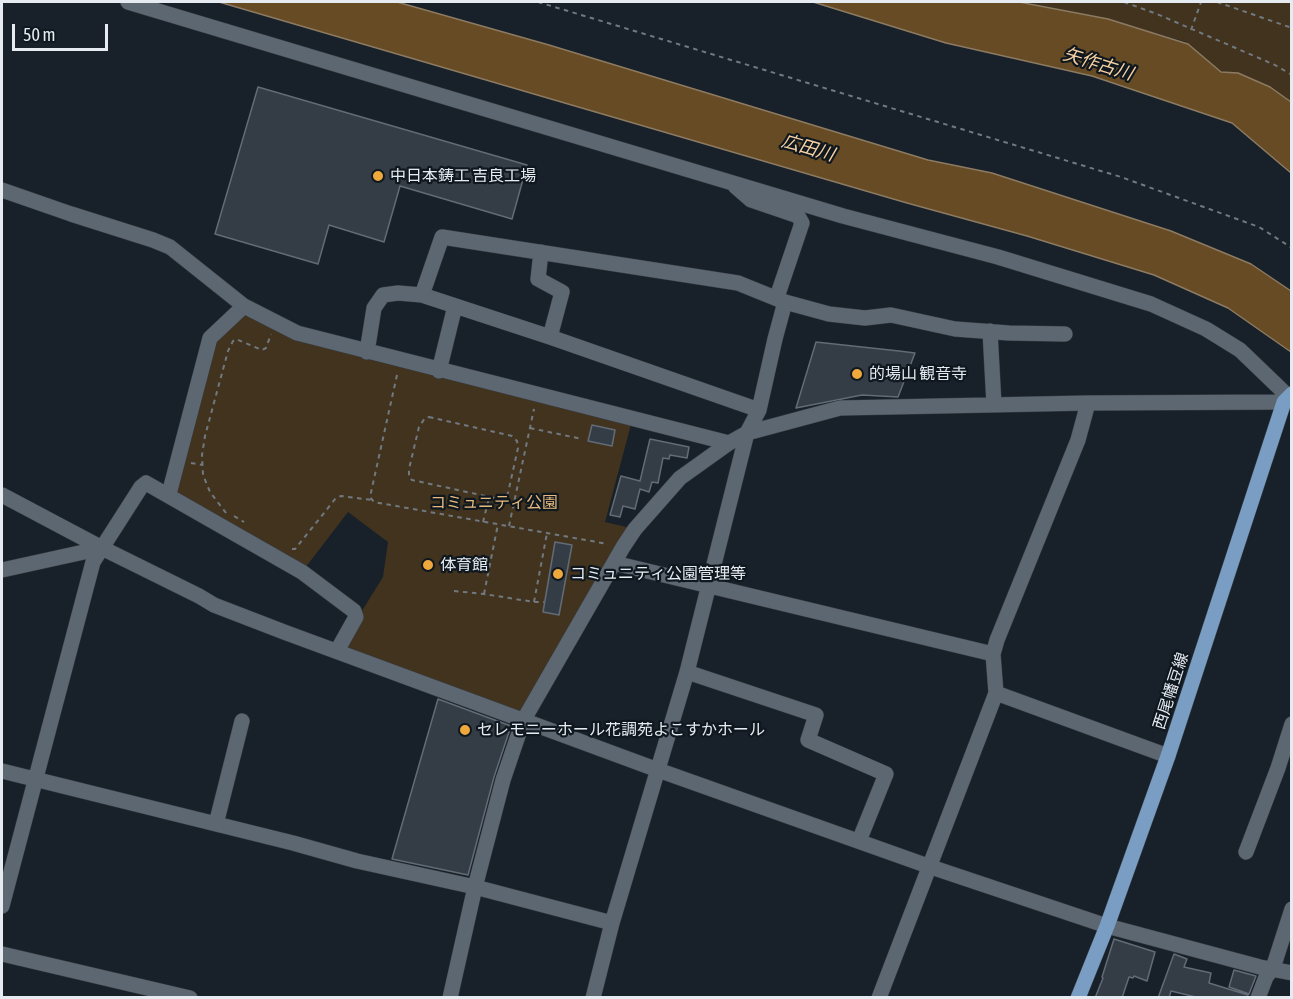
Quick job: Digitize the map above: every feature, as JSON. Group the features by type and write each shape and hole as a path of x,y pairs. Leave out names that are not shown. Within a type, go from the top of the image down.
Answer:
{"main road":[{"name":"西尾幡豆線","path":"1078,998 1107,926 1168,756 1289,398"}],"street":[{"path":"128,2 843,216 998,257 1151,304 1206,329 1240,350 1289,398"},
{"path":"593,998 612,923 687,672 747,433 759,410 781,299 802,224 798,216 751,200 730,182"},
{"path":"2,190 153,240 170,248 244,306 297,333 729,443"},
{"path":"422,295 442,237 738,283 829,314 865,318 891,315 955,328 1065,334"},
{"path":"541,252 538,279 562,292 550,337"},
{"path":"367,352 374,308 383,295 398,293 422,295 759,410"},
{"path":"169,494 210,338 244,306"},
{"path":"439,371 456,306"},
{"path":"990,331 994,405"},
{"path":"450,998 502,780 523,721 623,547 680,478 747,433 840,408 1289,398"},
{"path":"879,998 996,693 993,654 997,640 1078,440 1088,403"},
{"path":"2,906 93,562 141,487 146,483 303,572 354,611 356,617 337,651"},
{"path":"2,495 214,605 523,721 928,866 1107,926 1260,967 1292,973"},
{"path":"2,570 102,548"},
{"path":"614,562 993,654"},
{"path":"687,672 816,715 808,740 886,774 859,841"},
{"path":"996,693 1168,756"},
{"path":"216,824 242,721"},
{"path":"1246,852 1285,770 1292,724"},
{"path":"2,771 357,861 475,887 612,923"},
{"path":"1258,998 1266,977 1273,968 1292,909"},
{"path":"2,954 190,998"}],"path":[{"path":"538,2 1121,177 1259,227 1292,248"},
{"path":"1124,2 1275,65 1292,75"},
{"path":"1191,30 1201,2"},
{"path":"1217,2 1292,28"},
{"path":"249,528 243,521 228,515 210,492 203,475 202,455 215,398 233,341 236,339 262,350 266,348 276,322"},
{"path":"372,500 370,496 397,375"},
{"path":"509,526 534,409"},
{"path":"429,417 512,436 517,441 518,448 508,493 504,498 489,498 412,480 409,477 419,427 424,418 429,417"},
{"path":"530,428 582,439"},
{"path":"291,549 295,549 336,498 341,496 354,496 372,500 377,504 623,547"},
{"path":"483,522 489,498"},
{"path":"484,594 498,524"},
{"path":"534,603 547,532"},
{"path":"454,591 534,603 544,602"}],"green space":[{"path":"1025,2 1291,3 1291,102 1268,86 1238,73 1221,72 1186,42 1107,19"},
{"name":"コミュニティ公園","path":"244,306 297,333 633,417 605,522 635,529 523,721 337,651 383,577 388,542 348,512 302,572 169,494 210,338"}],"water":[{"name":"広田川","path":"219,2 397,2 549,45 928,160 992,173 1171,231 1251,264 1291,291 1291,352 1228,308 1154,275 1027,236"},
{"name":"矢作古川","path":"813,2 1019,2 1108,19 1188,44 1221,72 1238,73 1270,87 1291,102 1291,173 1232,123 1092,76 946,43"}],"building":[{"name":"中日本鋳工 吉良工場","path":"258,87 527,165 512,219 400,186 384,242 329,225 318,264 215,234"},
{"name":"的場山 観音寺","path":"816,342 915,353 898,397 862,395 796,408"},
{"path":"592,425 615,430 612,446 588,441"},
{"path":"650,439 689,447 687,458 670,455 669,459 663,458 658,483 652,482 649,492 640,489 635,509 623,506 620,517 610,515 621,476 640,481"},
{"name":"コミュニティ公園管理等","path":"555,542 572,545 559,615 543,612"},
{"name":"セレモニーホール花調苑よこすかホール","path":"438,699 511,726 494,777 468,875 392,859"},
{"path":"1114,939 1155,952 1147,981 1134,976 1129,977 1122,998 1095,998 1103,978"},
{"path":"1174,954 1187,959 1184,967 1211,973 1209,983 1248,995 1247,998 1200,998 1171,991 1169,998 1158,998"},
{"path":"1234,970 1256,976 1249,994 1229,987"}],"place":[{"name":"中日本鋳工 吉良工場","path":"378,176"},
{"name":"的場山 観音寺","path":"857,374"},
{"name":"体育館","path":"428,565"},
{"name":"コミュニティ公園管理等","path":"558,574"},
{"name":"セレモニーホール花調苑よこすかホール","path":"465,730"}]}
